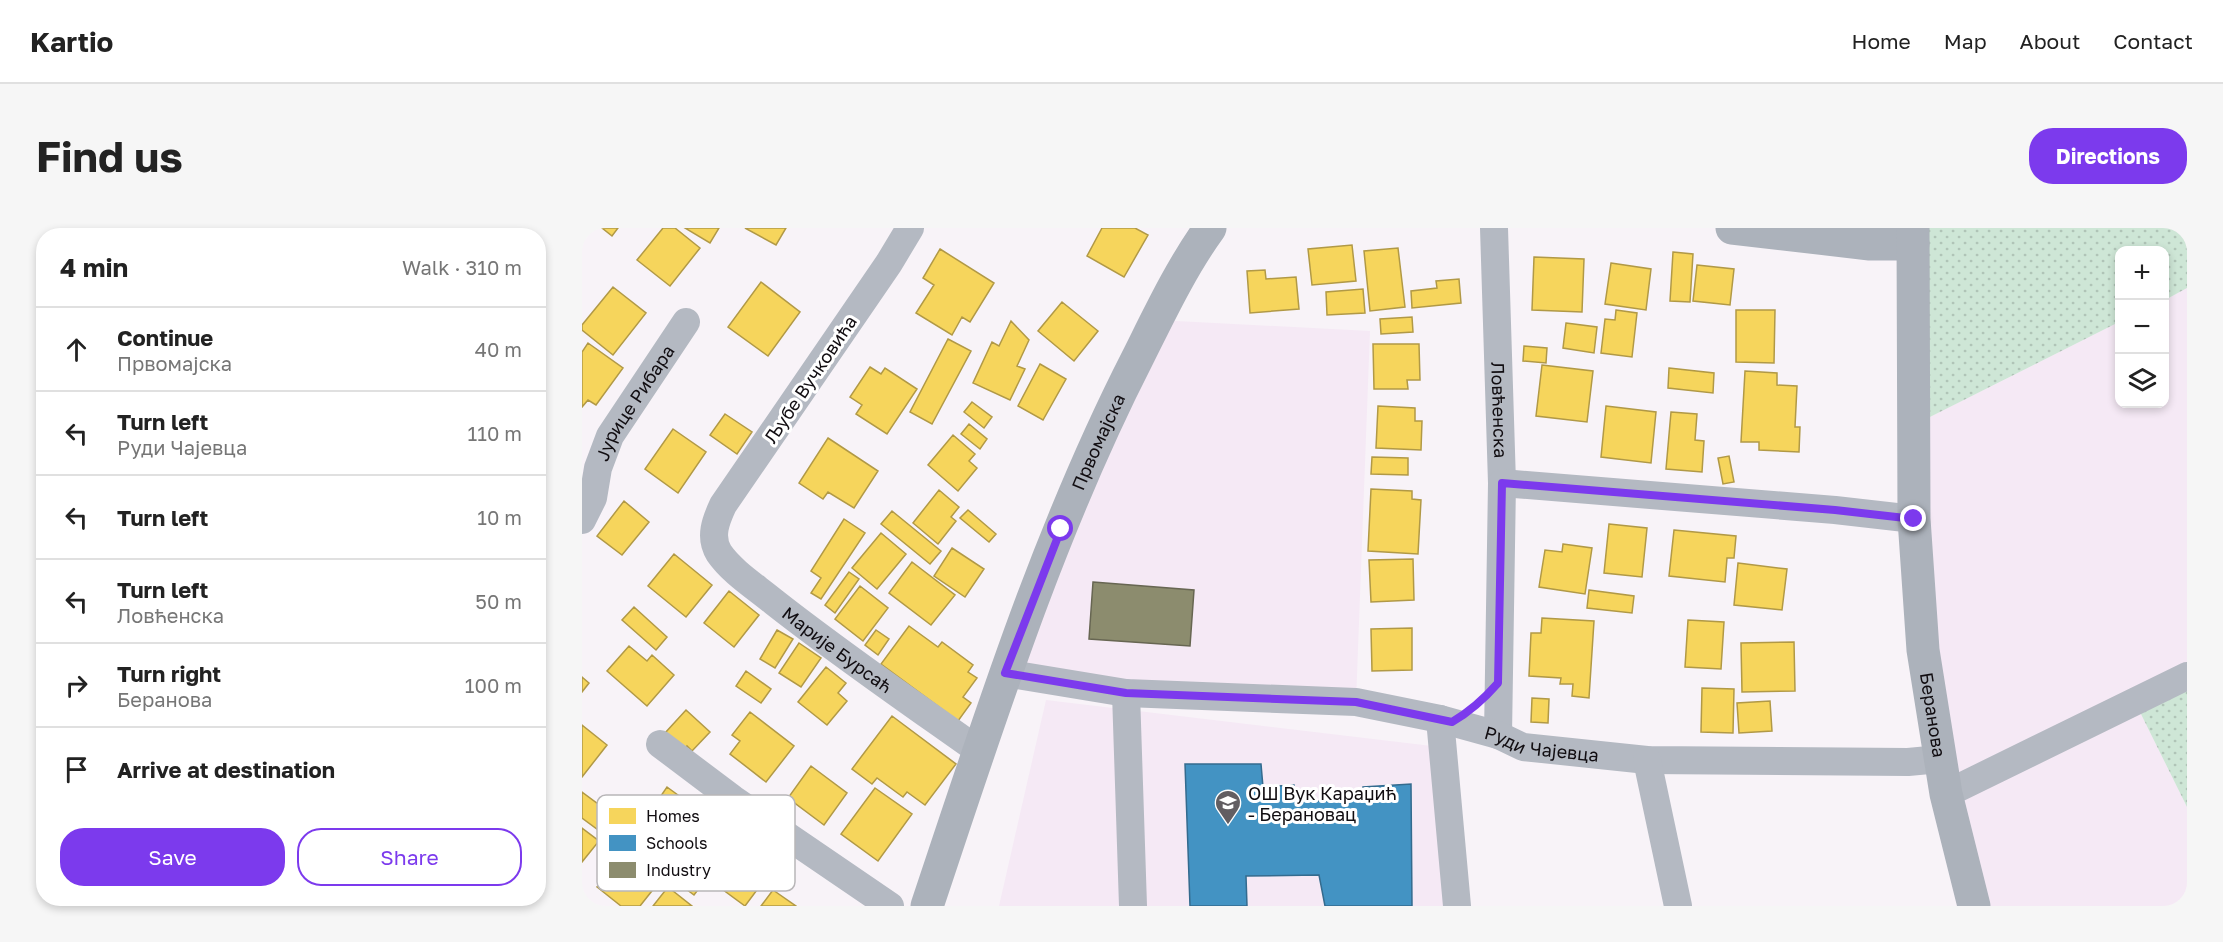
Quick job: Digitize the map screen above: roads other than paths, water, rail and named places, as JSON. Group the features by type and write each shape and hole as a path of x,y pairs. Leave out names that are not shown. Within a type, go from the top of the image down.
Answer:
{"main road":[{"name":"Првомајска","path":"927,906 1005,673 1071,502 1111,409 1157,320 1210,228"},
{"path":"1732,228 1871,236 1913,236"},
{"name":"Беранова","path":"1913,236 1914,519 1923,650 1946,794 1974,906"}],"street":[{"name":"Љубе Вучковића","path":"714,533 723,505 890,262 910,228"},
{"name":"Ловћенска","path":"1494,228 1502,483 1498,735"},
{"name":"Јурице Рибара","path":"582,520 593,498 598,468 610,436 686,322"},
{"path":"1502,483 1823,509 1914,519"},
{"name":"Марије Бурсаћ","path":"714,533 719,553 747,579 806,627 979,751"},
{"name":"Руди Чајевца","path":"1005,673 1126,693 1356,702 1446,720 1498,735 1523,747 1647,760 1908,762 1940,759"},
{"path":"1946,794 2187,676"},
{"path":"1457,906 1446,720 1470,712 1498,683"},
{"path":"1126,693 1133,906"},
{"path":"660,744 726,795"},
{"path":"1647,760 1678,906"},
{"path":"795,842 890,906"}],"place":[{"name":"ОШ Вук Караџић - Берановац","path":"1228,826"}]}
